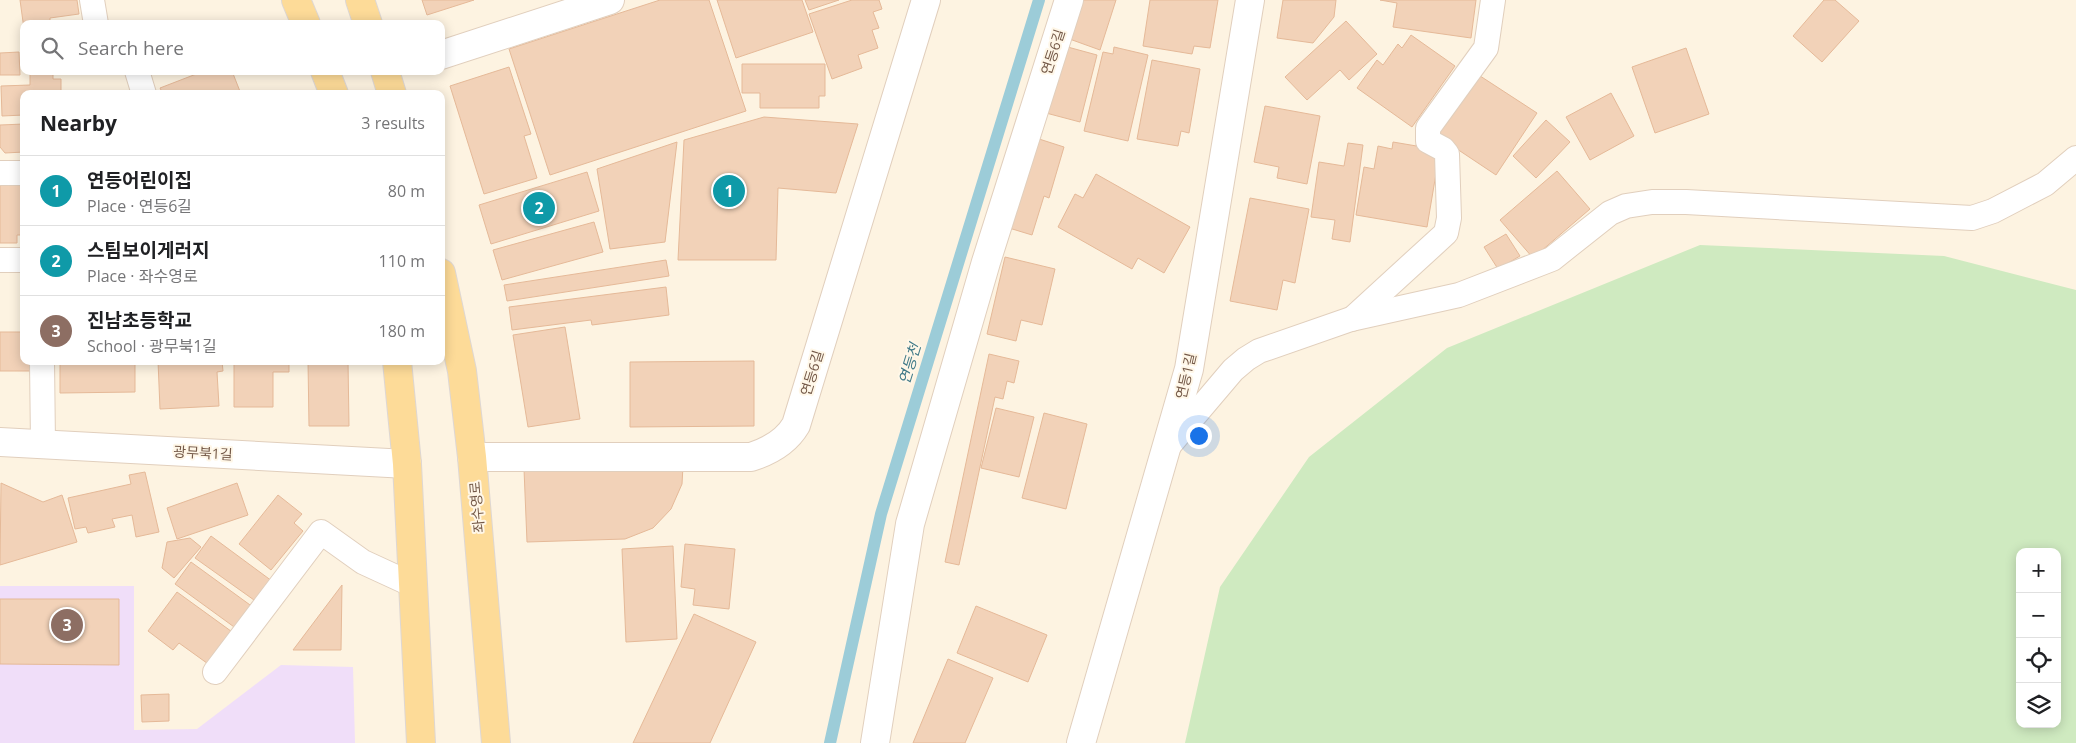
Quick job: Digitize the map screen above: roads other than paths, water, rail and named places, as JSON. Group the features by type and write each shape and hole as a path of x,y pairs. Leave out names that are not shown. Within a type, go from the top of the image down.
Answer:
{"main road":[{"path":"296,0 304,20"},
{"path":"360,0 367,20"},
{"path":"327,75 332,90"},
{"name":"좌수영로","path":"445,292 462,371 472,458 496,743"},
{"path":"397,365 407,464 420,743"}],"street":[{"path":"445,53 610,0"},
{"name":"연등6길","path":"472,458 751,457 764,453 790,436 796,425 926,0"},
{"name":"연등6길","path":"875,743 910,524 986,262 1070,0"},
{"name":"연등1길","path":"1081,743 1189,369 1250,0"},
{"name":"광무북1길","path":"0,442 407,464"}],"lane":[{"path":"92,0 95,20"},
{"path":"1351,319 1446,233 1449,218 1447,154 1443,148 1428,141 1428,128 1486,48 1493,0"},
{"path":"138,75 143,90"},
{"path":"1166,449 1233,370 1259,351 1351,319 1458,295 1552,259 1610,214 1626,206 1652,202 1686,202 1972,218 1993,211 2045,184 2076,158"},
{"path":"0,173 20,173"},
{"path":"0,260 20,260"},
{"path":"42,365 44,444"},
{"path":"215,672 321,532 363,562 413,585"}],"waterway":[{"name":"연등천","path":"830,743 881,514 1039,0"}],"place":[{"name":"연등어린이집","path":"729,191"},
{"name":"스팀보이게러지","path":"539,208"},
{"name":"진남초등학교","path":"67,625"}]}
